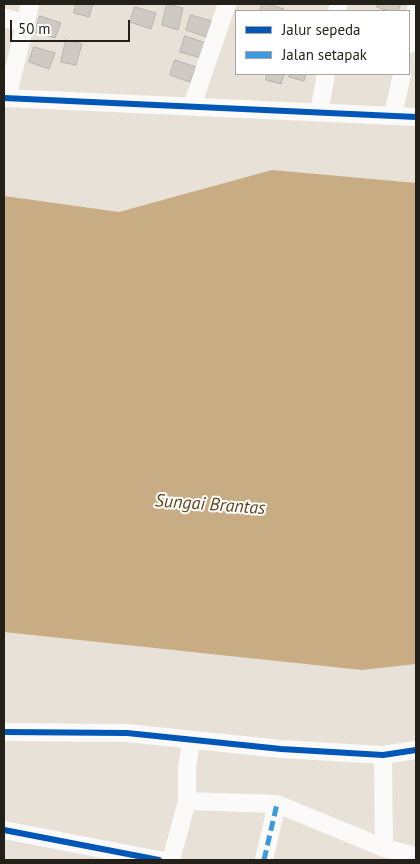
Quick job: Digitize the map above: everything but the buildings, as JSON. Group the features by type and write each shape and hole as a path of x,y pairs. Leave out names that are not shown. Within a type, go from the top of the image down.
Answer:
{"street":[{"path":"30,4 5,98 416,117"},
{"path":"192,106 227,4"},
{"path":"410,39 416,9"},
{"path":"4,18 24,23"},
{"path":"319,112 326,75"},
{"path":"394,115 402,75"},
{"path":"4,732 127,733 281,749 383,755 416,750"},
{"path":"171,860 187,802 187,768 191,741"},
{"path":"383,755 384,848"},
{"path":"187,802 277,804 384,848 416,856"},
{"path":"264,860 277,804"},
{"path":"4,830 159,860"}],"water":[{"name":"Sungai Brantas","path":"272,170 416,183 416,664 362,670 4,632 4,196 119,212"}],"marked path":[{"path":"264,860 277,804"}],"cycle path":[{"path":"4,98 416,117"},
{"path":"4,732 127,733 281,749 383,755 416,750"},
{"path":"4,830 159,860"}]}
